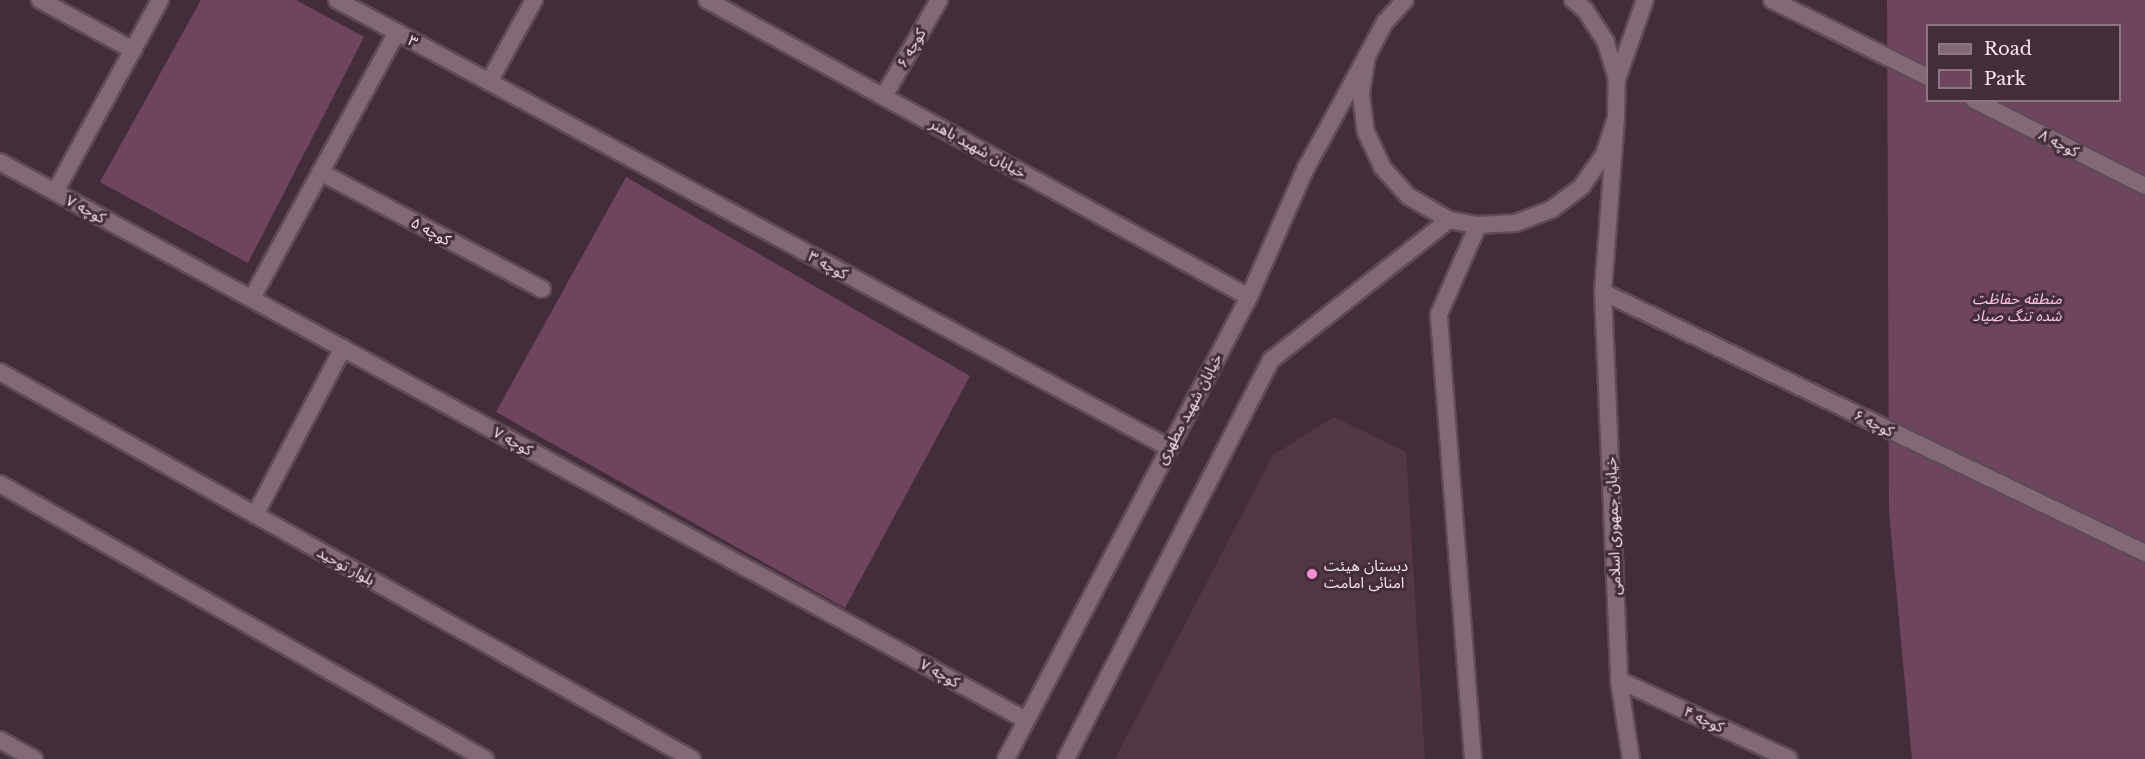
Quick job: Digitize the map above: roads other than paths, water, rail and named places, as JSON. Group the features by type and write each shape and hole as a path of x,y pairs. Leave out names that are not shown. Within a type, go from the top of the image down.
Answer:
{"street":[{"path":"40,0 133,50"},
{"path":"55,192 160,0"},
{"name":"۳","path":"337,0 489,82"},
{"path":"489,82 534,0"},
{"name":"خیابان شهید باهنر","path":"707,0 1249,297"},
{"name":"کوچه ۶","path":"884,96 939,0"},
{"name":"خیابان شهید مطهری","path":"1006,759 1168,447 1249,297 1306,168 1385,22 1405,0"},
{"path":"1367,56 1361,94 1366,132 1382,167 1408,196 1449,220 1478,225 1516,223 1552,209 1574,192 1604,155 1616,118 1617,79 1606,42 1585,10 1573,0"},
{"path":"1617,79 1645,0"},
{"path":"1773,0 1926,76"},
{"path":"252,298 397,32"},
{"name":"کوچه ۳","path":"489,82 1168,447"},
{"name":"کوچه ۸","path":"1978,102 2145,186"},
{"name":"خیابان جمهوری اسلامی","path":"1616,118 1603,292 1619,680 1631,759"},
{"name":"کوچه ۷","path":"0,162 1026,720"},
{"name":"کوچه ۵","path":"320,172 542,289"},
{"path":"1066,759 1270,360 1449,220"},
{"path":"1473,759 1439,314 1478,225"},
{"name":"کوچه ۶","path":"1603,292 2145,553"},
{"path":"255,515 343,348"},
{"name":"بلوار توحید","path":"0,372 692,759"},
{"path":"0,484 485,759"},
{"name":"کوچه ۴","path":"1619,680 1789,759"},
{"path":"0,740 34,759"}],"place":[{"name":"دبستان هیئت امنائی امامت","path":"1312,574"}],"park label":[{"name":"منطقه حفاظت شده تنگ صیاد","path":"2017,306"}]}
